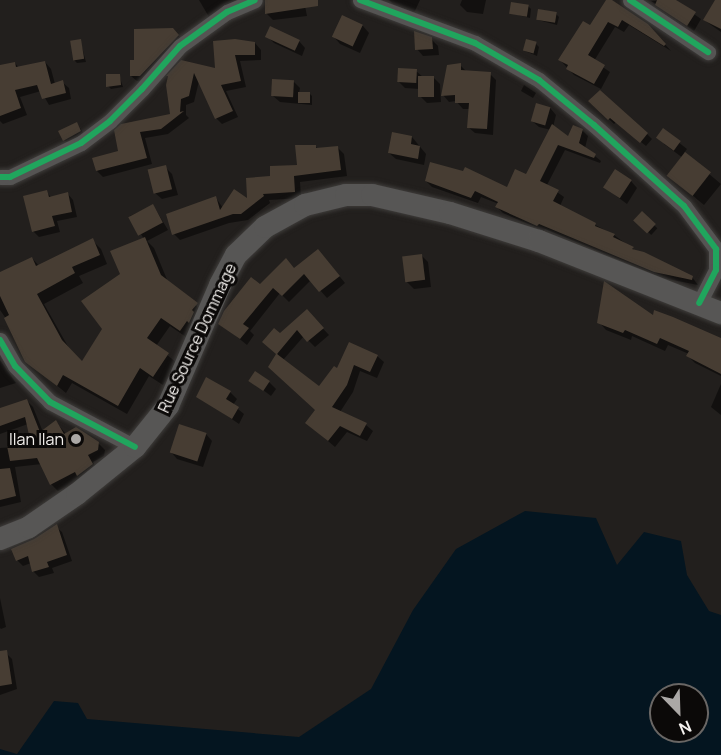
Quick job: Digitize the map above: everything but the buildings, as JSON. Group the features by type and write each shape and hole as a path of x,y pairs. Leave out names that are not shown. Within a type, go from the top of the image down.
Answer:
{"main road":[{"name":"Rue Source Dommage","path":"0,539 30,527 77,494 135,447 168,406 220,285 236,255 256,235 279,218 323,199 372,195 450,213 539,241 699,303 721,314"}],"street":[{"path":"0,177 10,177 81,143 126,105 180,46 227,12 255,0"},
{"path":"360,0 475,43 539,80 594,125 684,206 716,249 716,270 699,303"},
{"path":"630,0 661,23 708,52"},
{"path":"0,340 15,366 50,402 135,447"}],"water":[{"path":"525,511 596,518 617,565 644,532 681,541 687,575 709,611 721,615 721,755 0,755 0,749 17,754 54,701 78,703 87,719 299,737 371,689 413,610 456,549"}],"cycle path":[{"path":"0,177 10,177 81,143 110,121 180,46 227,12 255,0"},
{"path":"360,0 475,43 539,80 594,125 684,206 716,249 716,270 699,303"},
{"path":"630,0 708,52"},
{"path":"0,340 15,366 50,402 135,447"}],"place":[{"name":"Ilan Ilan","path":"76,439"}]}
